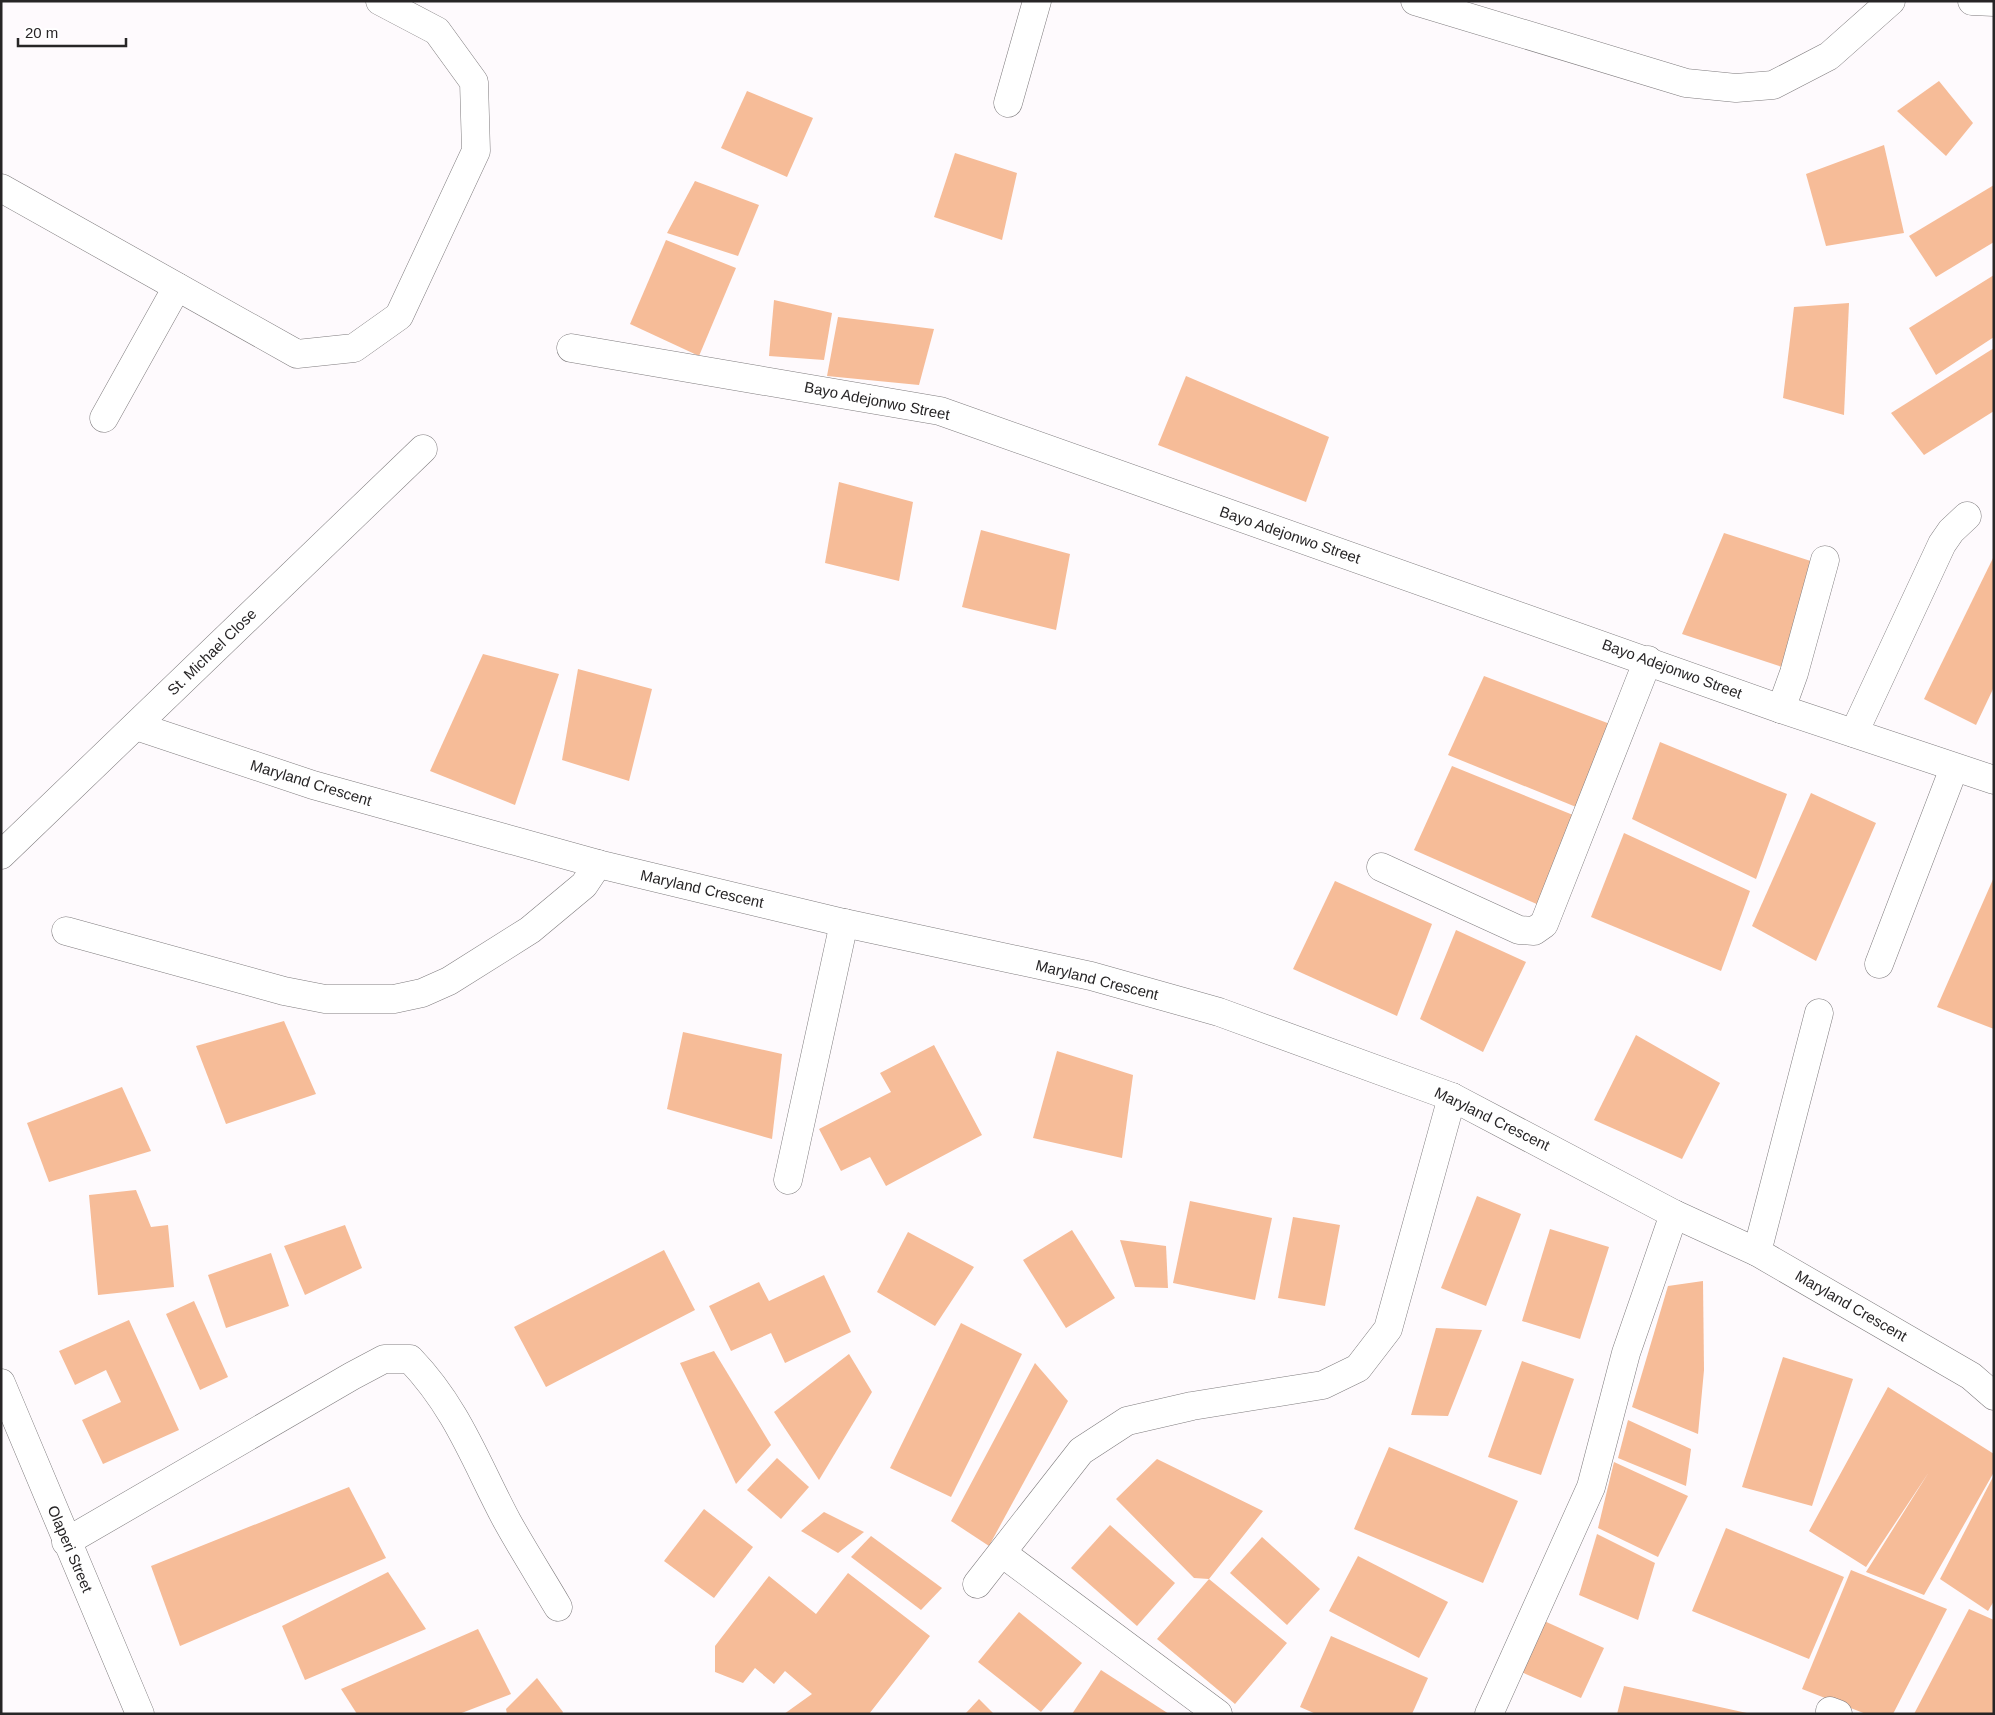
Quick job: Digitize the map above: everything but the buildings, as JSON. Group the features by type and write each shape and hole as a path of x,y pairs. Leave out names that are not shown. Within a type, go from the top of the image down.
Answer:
{"street":[{"path":"1,188 297,354 354,348 399,316 476,151 474,82 437,31 380,1"},
{"path":"1008,103 1037,1"},
{"path":"1415,1 1686,83 1736,88 1773,85 1829,56 1891,1"},
{"path":"1972,1 1994,2"},
{"path":"104,418 177,287"},
{"name":"Bayo Adejonwo Street","path":"571,348 940,411 1648,660 1781,709 1994,780"},
{"name":"St. Michael Close","path":"5,844 136,726 423,449"},
{"path":"1854,732 1942,544 1951,531 1967,516"},
{"path":"1781,709 1794,673 1825,560"},
{"path":"1381,867 1519,930 1534,931 1544,924 1648,660"},
{"name":"Maryland Crescent","path":"136,726 313,785 598,864 844,923 1091,976 1220,1012 1452,1096 1674,1214 1758,1252 1991,1388"},
{"path":"1879,964 1954,768"},
{"path":"66,931 284,992 325,999 394,999 422,993 449,981 530,930 584,885 598,864"},
{"path":"788,1180 844,923"},
{"path":"1758,1252 1819,1013"},
{"path":"977,1584 1080,1451 1128,1421 1192,1406 1323,1384 1358,1368 1388,1329 1452,1096"},
{"path":"1489,1714 1591,1487 1626,1353 1674,1214"},
{"path":"66,1542 352,1376 384,1359 410,1359 424,1373 458,1420 508,1522 558,1607"},
{"name":"Olaperi Street","path":"1,1383 66,1542 140,1714"},
{"path":"1002,1553 1218,1714"}]}
